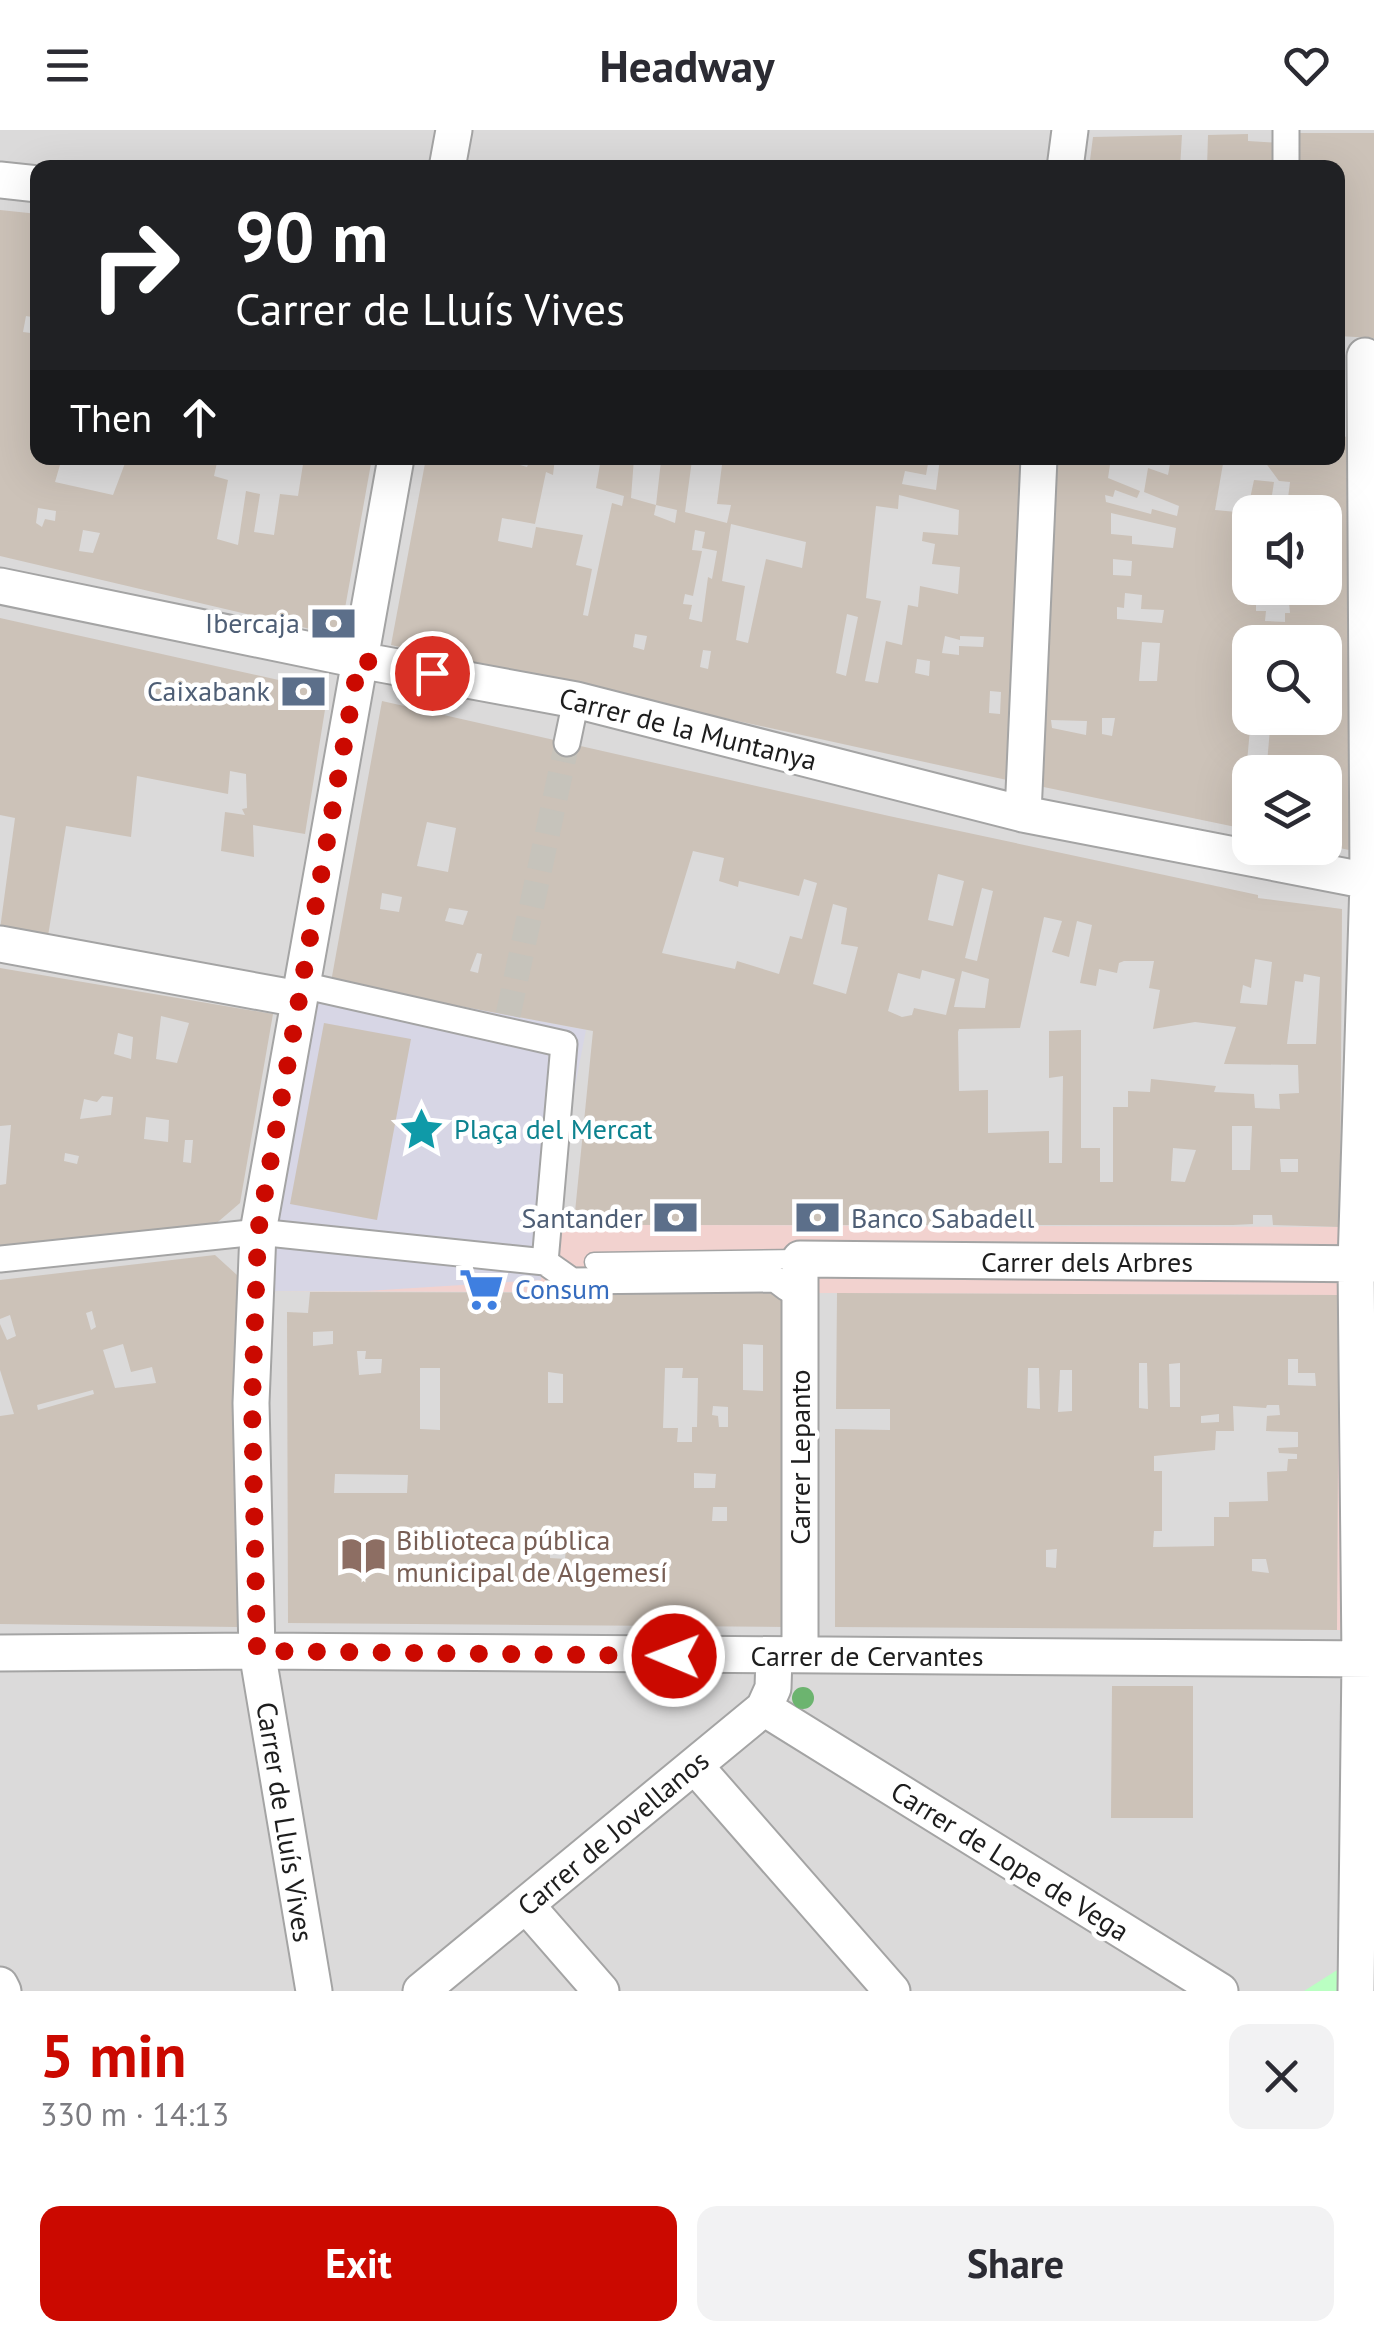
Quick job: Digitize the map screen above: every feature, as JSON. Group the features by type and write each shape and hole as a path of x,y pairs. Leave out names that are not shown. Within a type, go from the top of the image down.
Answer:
{"street":[{"path":"448,160 454,130"},
{"path":"1066,160 1070,130"},
{"path":"1286,130 1286,160"},
{"path":"0,180 30,183"},
{"path":"1359,356 1371,882 1362,1969"},
{"path":"258,1232 395,465"},
{"path":"1023,814 1039,465"},
{"name":"Carrer de la Muntanya","path":"0,586 576,700 1023,814 1371,882"},
{"path":"566,743 576,700"},
{"path":"0,944 301,987 506,1023 564,1044 544,1262 258,1232 0,1260"},
{"name":"Carrer de Lluís Vives","path":"258,1232 252,1403 257,1651 314,1991"},
{"name":"Carrer dels Arbres","path":"544,1262 572,1281 1365,1264"},
{"name":"Carrer Lepanto","path":"794,1274 795,1655"},
{"name":"Carrer de Cervantes","path":"0,1653 257,1651 1367,1659"},
{"path":"764,1708 795,1655"},
{"path":"795,1655 801,1730"},
{"name":"Carrer de Lope de Vega","path":"764,1708 1220,1991"},
{"name":"Carrer de Jovellanos","path":"420,1991 764,1708"},
{"path":"696,1766 892,1991"},
{"path":"526,1906 601,1991"}],"lane":[{"path":"594,1262 794,1274"},
{"path":"252,1403 269,1373 270,1304"}],"shaded area":[{"path":"0,130 1374,130 1374,1991 0,1991"},
{"name":"Plaça del Mercat","path":"303,976 586,1030 547,1229 541,1280 366,1291 257,1291"},
{"path":"261,1224 1374,1227 1374,1631 1337,1630 1338,1295 257,1291"}],"green space":[{"path":"1356,1958 1356,1991 1304,1991"}],"building":[{"path":"1299,133 1374,133 1374,338 1345,336 1345,160 1299,160"},
{"path":"1248,134 1248,141 1282,143 1281,160 1207,160 1208,135"},
{"path":"1182,135 1180,160 1090,160 1093,137"},
{"path":"0,210 30,213 30,317 26,316 23,332 30,333 30,465 60,465 55,482 113,495 124,465 216,465 214,476 228,480 217,539 238,545 246,491 260,494 254,532 274,535 280,494 298,496 303,465 371,465 340,636 0,556","holes":["38,508 56,511 55,521 45,519 42,527 36,523","83,530 100,533 93,553 79,551"]},
{"path":"1345,436 1355,445 1354,851 1342,849 1342,755 1268,755 1269,735 1342,735 1342,625 1232,625 1232,735 1249,735 1248,755 1232,755 1232,826 1034,785 1046,465 1110,465 1108,478 1140,491 1137,498 1115,490 1113,497 1105,495 1106,502 1151,514 1152,509 1177,516 1179,506 1144,492 1148,468 1168,475 1170,465 1223,465 1215,510 1232,512 1232,605 1256,605 1256,611 1266,611 1265,621 1285,622 1289,605 1342,605 1342,495 1288,495 1290,482 1279,481 1267,465 1345,465","holes":["1111,513 1176,528 1173,548 1132,544 1132,536 1111,534","1113,559 1132,561 1131,576 1113,575","1125,593 1142,595 1141,609 1164,610 1162,623 1117,619 1117,607 1124,608","1142,642 1160,643 1157,681 1139,681","1102,718 1115,718 1112,736 1102,734","1051,720 1087,721 1086,735 1052,728"]},
{"path":"425,465 554,465 553,475 546,472 535,524 502,518 498,541 532,548 536,527 583,535 576,565 592,569 583,615 588,616 612,503 622,506 624,496 596,488 600,465 633,465 631,498 656,505 661,465 691,465 685,512 727,523 731,505 717,504 722,465 928,465 926,475 905,471 902,484 936,490 939,465 1027,465 1016,782 391,645","holes":["899,495 959,510 958,535 923,532 922,541 935,544 932,564 960,567 958,594 920,586 918,607 908,605 902,645 886,641 878,683 865,681 881,601 866,598 876,506 898,509","656,505 677,510 675,523 654,515","731,524 806,542 802,568 766,559 748,643 736,640 745,586 722,581","695,530 705,532 702,548 717,551 712,579 708,577 702,622 689,619 692,605 683,604 685,594 693,596 702,551 692,550","847,614 858,617 846,676 836,673","635,634 647,636 644,650 633,647","945,636 960,640 960,636 984,637 983,647 959,646 959,655 942,653","703,650 711,651 708,669 700,667","917,659 930,661 929,676 915,673","990,691 1001,692 1000,714 989,713"]},
{"path":"1254,480 1274,482 1272,495 1251,495"},
{"path":"0,618 328,691 305,834 253,825 254,857 221,851 225,812 245,815 242,809 247,808 246,774 230,771 228,794 137,776 131,837 66,826 48,936 0,929 15,818 0,815"},
{"path":"382,701 1258,898 1342,909 1340,1227 1273,1225 1272,1215 1253,1215 1253,1224 1233,1225 583,1225 575,1212 593,1031 331,982","holes":["427,822 456,828 448,872 417,866","693,851 724,858 719,881 738,887 739,881 799,896 804,879 817,883 802,939 790,936 779,974 737,961 735,969 662,953","938,874 964,881 953,926 928,920","982,888 993,891 977,961 965,958","382,893 402,897 399,912 380,909","833,904 847,908 841,944 858,947 846,994 813,984","449,908 468,911 463,925 445,921","1044,917 1062,921 1052,952 1069,957 1077,921 1092,925 1080,983 1096,986 1099,969 1117,973 1119,963 1124,961 1154,961 1149,988 1160,990 1153,1029 1195,1022 1236,1027 1224,1064 1298,1065 1299,1093 1279,1094 1280,1109 1255,1108 1254,1094 1214,1092 1216,1086 1151,1079 1150,1092 1128,1091 1128,1107 1113,1107 1113,1182 1100,1182 1100,1148 1081,1148 1081,1030 1049,1031 1049,1078 1063,1076 1062,1163 1049,1163 1049,1131 988,1133 988,1090 959,1091 958,1032 1020,1028","477,953 482,954 478,973 470,971","1255,959 1272,962 1267,1005 1240,1003 1243,985 1251,988","922,970 955,979 946,1015 914,1008 912,1015 902,1017 888,1011 898,973 920,979","962,971 989,979 985,1008 954,1007","1304,974 1320,977 1316,1044 1287,1044 1295,981 1303,982","1232,1126 1252,1126 1250,1170 1232,1170","1173,1148 1196,1150 1185,1182 1171,1181","1280,1159 1298,1159 1298,1172 1281,1172"]},
{"path":"0,968 273,1014 240,1203 212,1227 0,1254 0,1185 6,1184 11,1125 0,1126","holes":["161,1016 189,1023 177,1063 156,1059","118,1033 133,1037 131,1059 114,1054","102,1096 113,1097 111,1115 80,1119 84,1099 97,1102","146,1117 169,1120 168,1142 144,1139","185,1140 193,1140 191,1163 183,1162","65,1153 79,1156 77,1164 64,1161"]},
{"path":"324,1023 411,1039 377,1220 290,1204"},
{"path":"215,1255 237,1275 237,1627 0,1624 0,1416 14,1414 0,1370 0,1324 7,1340 16,1336 10,1315 0,1319 0,1280","holes":["92,1311 96,1327 91,1330 86,1313","123,1344 131,1372 152,1367 156,1383 115,1388 103,1350","93,1390 94,1394 38,1410 37,1405"]},
{"path":"310,1292 787,1293 787,1627 288,1623 287,1312 308,1313","holes":["333,1331 333,1344 313,1346 313,1332","743,1344 763,1345 763,1391 743,1390","357,1351 366,1351 365,1359 382,1359 381,1373 359,1375","420,1368 440,1368 440,1430 420,1429","665,1368 683,1368 682,1378 698,1378 697,1427 692,1427 692,1442 677,1442 678,1428 663,1428","548,1372 563,1374 563,1403 548,1403","713,1406 728,1407 728,1427 719,1427 718,1416 712,1415","694,1473 716,1474 715,1488 694,1488","335,1474 408,1475 407,1493 334,1493","713,1507 727,1507 727,1521 712,1521","550,1547 566,1548 565,1559 550,1558"]},
{"path":"837,1293 1339,1295 1337,1630 835,1627 835,1429 890,1430 890,1409 836,1409","holes":["1288,1359 1298,1359 1298,1373 1315,1373 1316,1386 1288,1385","1139,1363 1147,1363 1148,1409 1139,1408","1180,1363 1180,1407 1170,1407 1169,1364","1028,1368 1039,1368 1040,1409 1027,1408","1060,1370 1072,1370 1072,1411 1058,1412","1279,1405 1280,1415 1267,1416 1266,1431 1298,1432 1298,1447 1278,1448 1279,1453 1297,1454 1297,1459 1288,1459 1287,1471 1267,1472 1268,1501 1229,1502 1229,1517 1214,1517 1214,1546 1153,1547 1154,1531 1162,1531 1162,1471 1154,1471 1154,1456 1215,1450 1216,1431 1234,1431 1233,1406","1219,1414 1219,1422 1201,1423 1201,1416","1057,1549 1056,1568 1046,1567 1046,1550","1252,1559 1266,1559 1269,1573 1252,1571"]},
{"path":"1112,1686 1193,1686 1193,1818 1111,1818"}],"tunnel":[{"path":"508,1015 567,743"}],"place":[{"name":"Ibercaja","path":"333,623"},
{"name":"Caixabank","path":"303,691"},
{"name":"Plaça del Mercat","path":"421,1129"},
{"name":"Santander","path":"676,1218"},
{"name":"Banco Sabadell","path":"818,1218"},
{"name":"Consum","path":"482,1289"},
{"name":"Biblioteca pública municipal de Algemesí","path":"363,1556"}],"route":[{"path":"432,673 359,660 258,1232 252,1403 257,1651 674,1656"}]}
